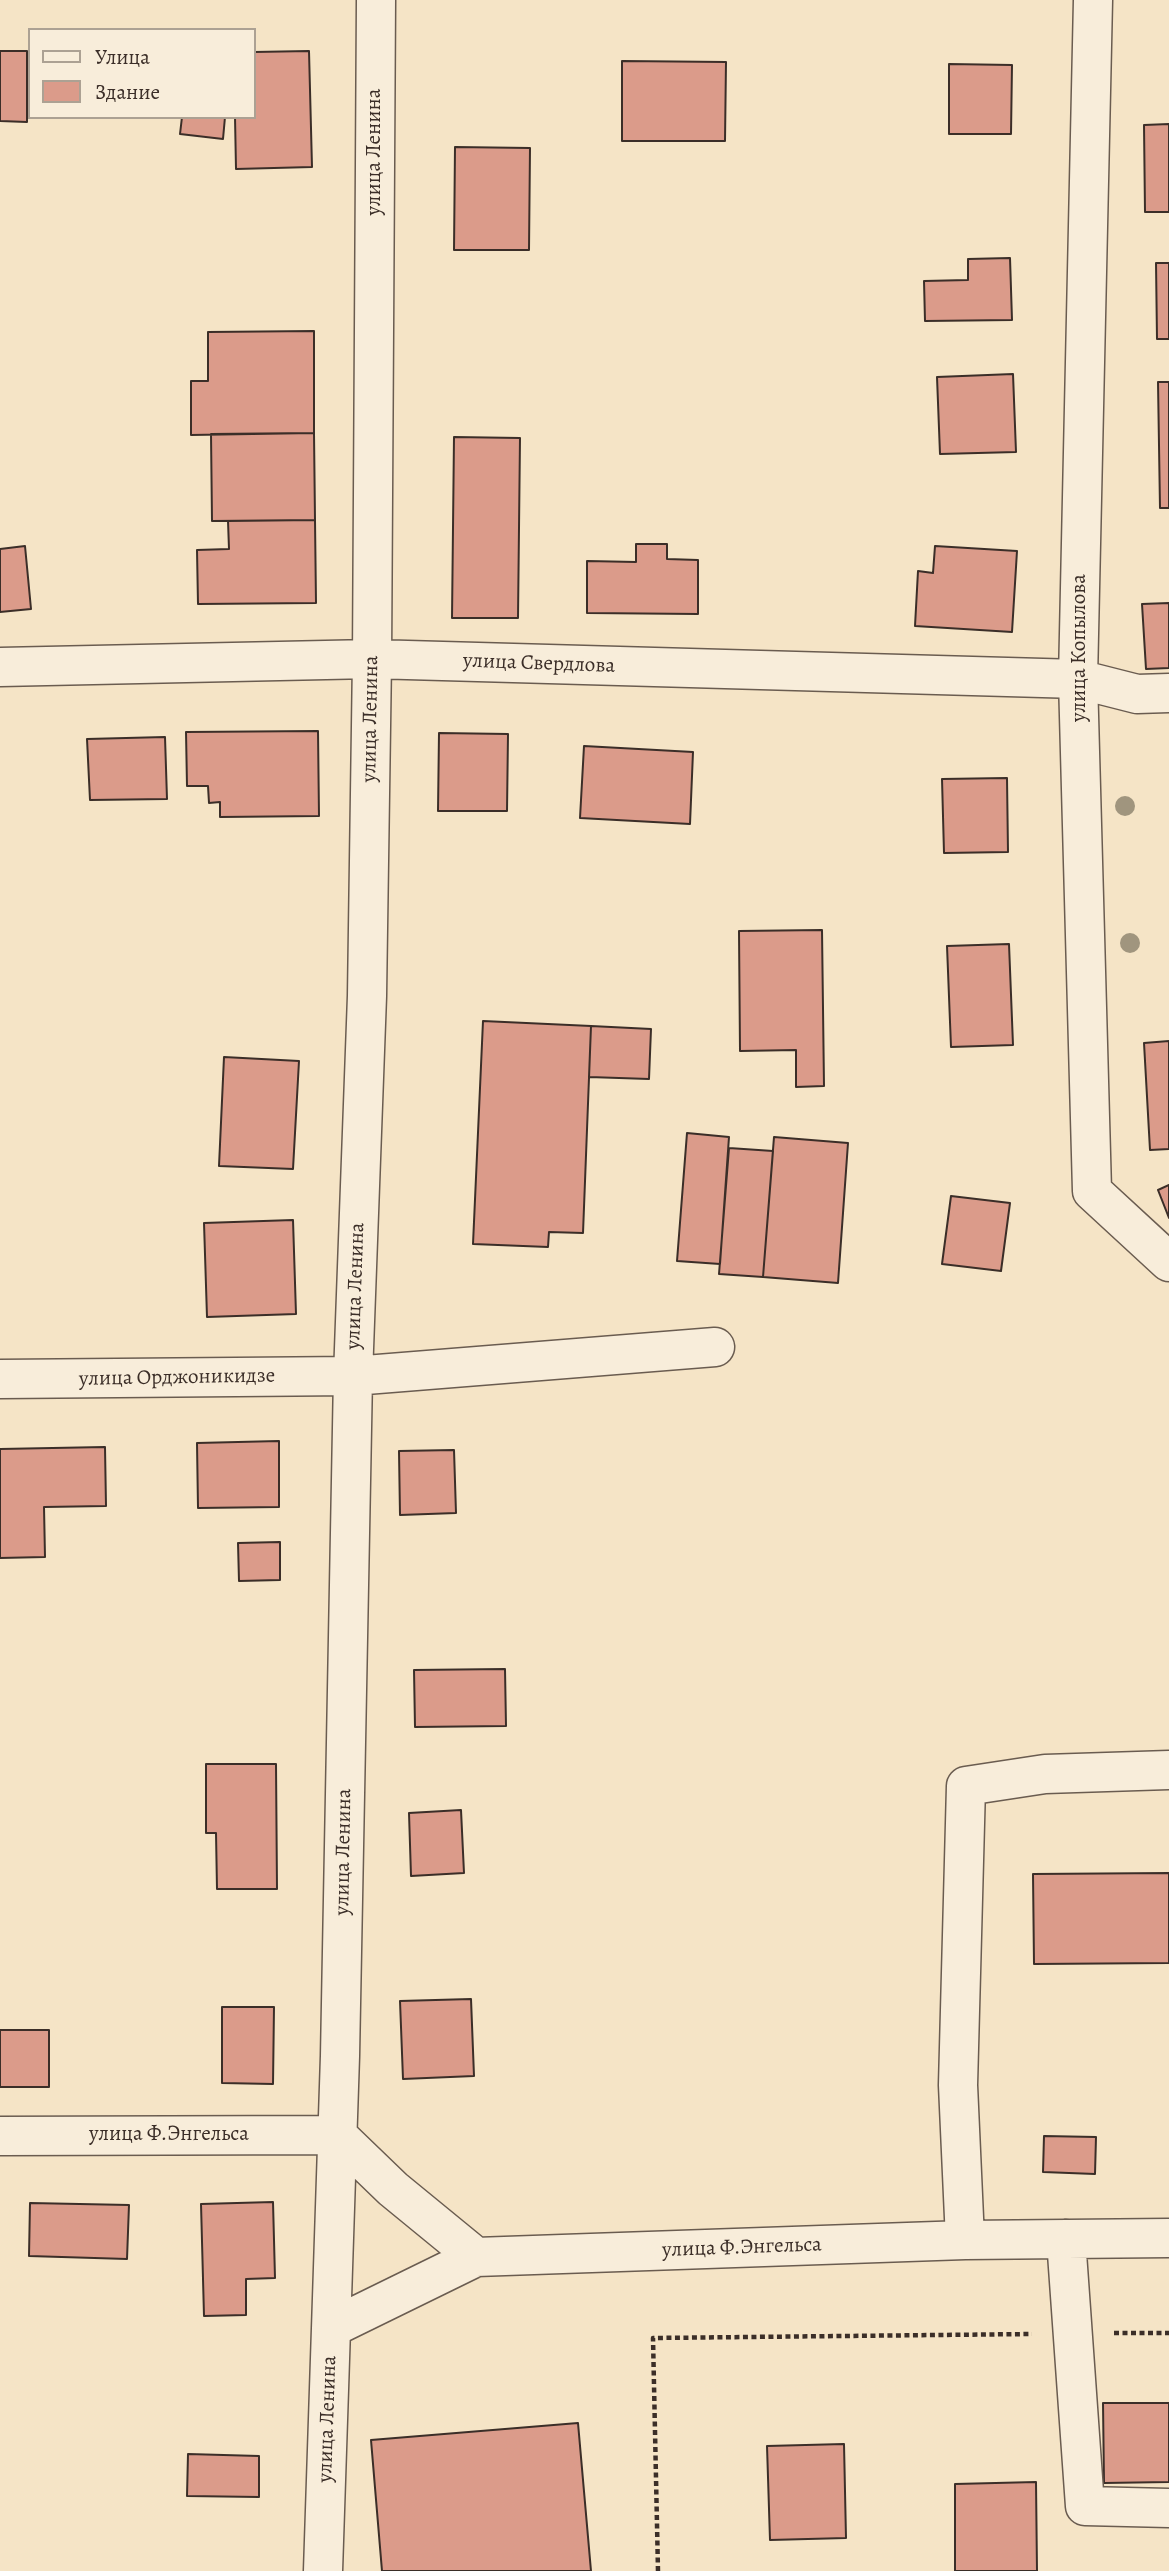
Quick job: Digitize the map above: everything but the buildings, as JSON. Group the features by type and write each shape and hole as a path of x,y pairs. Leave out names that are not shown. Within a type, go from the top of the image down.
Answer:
{"street":[{"name":"улица Ленина","path":"323,2571 337,2135 353,1376 367,996 376,0"},
{"name":"улица Копылова","path":"1093,0 1078,679 1092,1191 1169,1262"},
{"name":"улица Свердлова","path":"0,667 372,659 1078,679 1137,694 1169,693"},
{"name":"улица Орджоникидзе","path":"0,1380 353,1376 715,1347"},
{"path":"965,2240 958,2085 966,1786 1045,1774 1169,1770"},
{"name":"улица Ф.Энгельса","path":"0,2136 337,2135"},
{"path":"337,2135 393,2189 476,2257"},
{"name":"улица Ф.Энгельса","path":"331,2328 476,2257 965,2240 1169,2238"},
{"path":"1066,2239 1085,2506 1169,2508"}],"path":[{"path":"658,2571 653,2337 1169,2333"}]}
